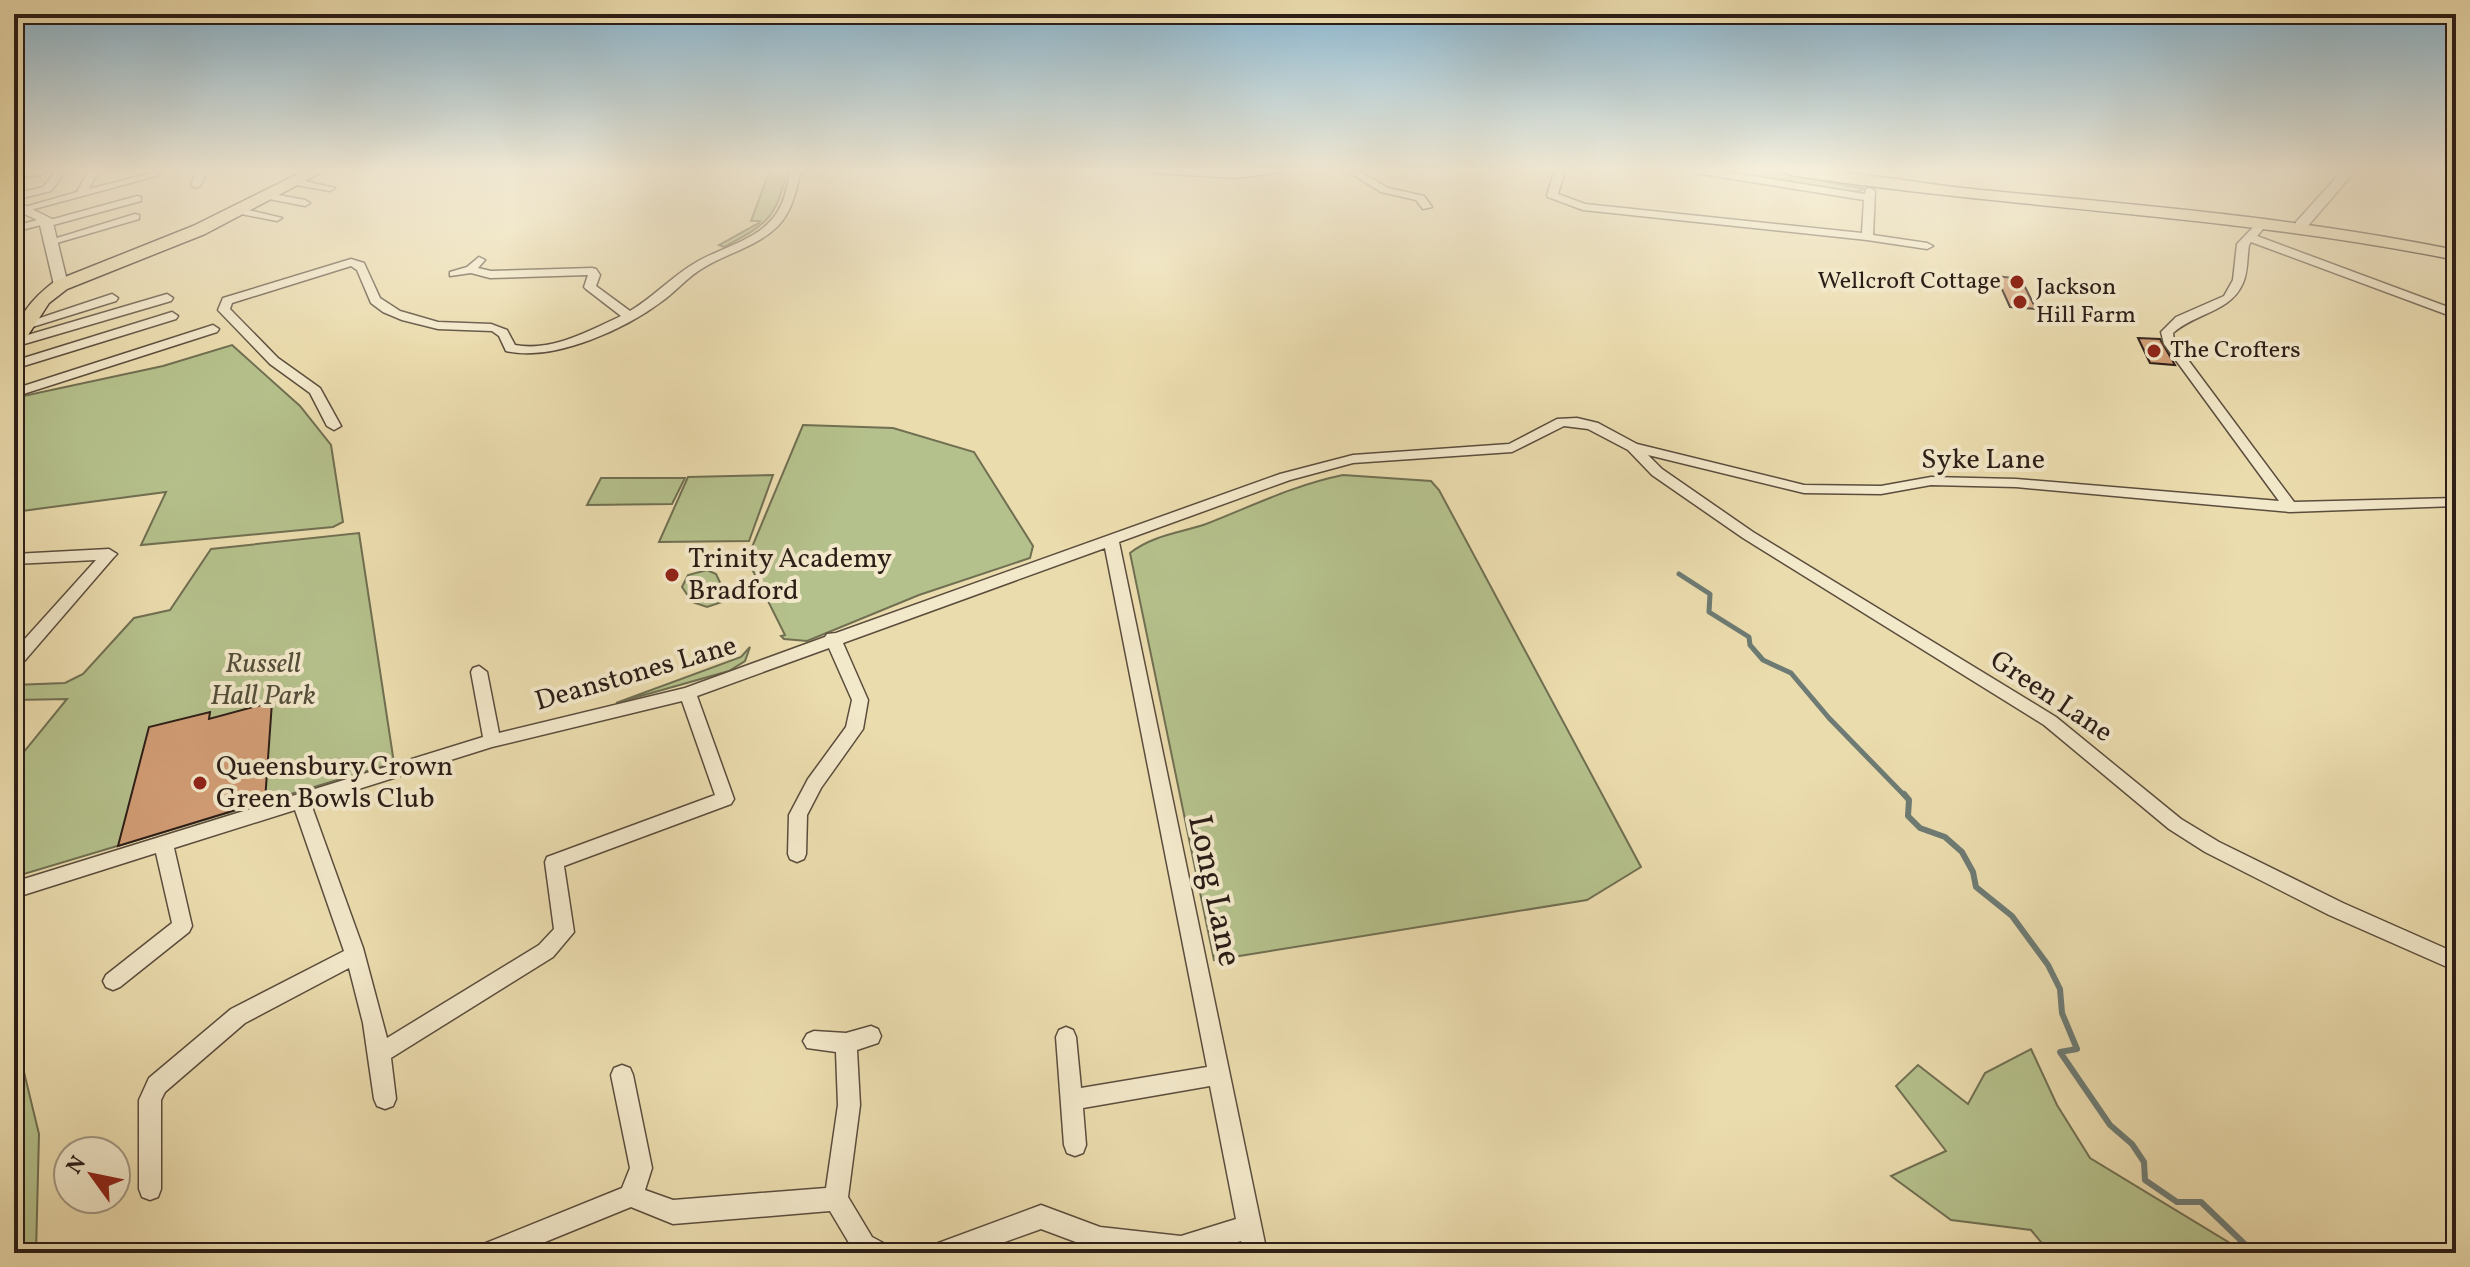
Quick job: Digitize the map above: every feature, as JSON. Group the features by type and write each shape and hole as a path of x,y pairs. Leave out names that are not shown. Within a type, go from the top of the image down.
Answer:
{"main road":[{"path":"17,337 43,299 61,285 196,229"},
{"path":"2328,229 2379,237 2456,255"}],"street":[{"path":"47,229 61,285"},
{"path":"50,242 94,229"},
{"path":"334,426 315,391 274,361 224,310 227,301 351,262 360,265 367,276 370,292 378,303 455,328 498,329 505,334 510,348 529,353 556,346 629,316 670,290 700,265 764,229"},
{"path":"1792,229 1927,246"},
{"path":"1867,237 1868,229"},
{"path":"2257,229 2243,244 2239,280 2229,298 2171,326 2167,332 2168,341 2290,507"},
{"path":"2249,237 2456,314"},
{"path":"454,274 475,265 490,275 592,271 595,273 590,287 629,316"},
{"path":"17,337 112,298"},
{"path":"17,337 167,298"},
{"path":"14,365 172,316"},
{"path":"14,393 213,329"},
{"name":"Deanstones Lane","path":"14,890 164,846 492,741 688,693 1285,477 1353,459 1512,448 1562,422 1593,426 1632,447"},
{"name":"Syke Lane","path":"1632,447 1804,489 1881,490 1931,481 2016,483 2290,507 2456,502"},
{"name":"Green Lane","path":"1632,447 1657,472 1748,535 2050,721 2175,824 2212,847 2336,909 2456,962"},
{"name":"Long Lane","path":"1111,541 1255,1253"},
{"path":"14,559 109,554 14,662"},
{"path":"797,854 798,815 814,784 854,729 860,700 833,638"},
{"path":"479,672 492,741"},
{"path":"382,1052 546,951 564,932 554,862 725,799 688,693"},
{"path":"301,801 354,956 382,1052 385,1099"},
{"path":"113,981 182,926 164,846"},
{"path":"150,1189 150,1100 157,1085 238,1016 354,956"},
{"path":"814,1041 846,1043 871,1036"},
{"path":"1066,1037 1075,1145"},
{"path":"846,1043 849,1105 836,1199 864,1245 879,1253"},
{"path":"622,1075 641,1168 631,1196"},
{"path":"1071,1100 1218,1075"},
{"path":"489,1253 631,1196 673,1212 836,1199"},
{"path":"941,1253 1041,1217 1100,1239 1181,1248 1250,1226"}],"green space":[{"path":"748,229 754,229 724,247 719,245"},
{"path":"232,345 300,406 331,445 343,522 333,527 141,545 166,492 14,512 14,398 163,366"},
{"path":"803,425 893,428 974,452 1033,546 1030,558 919,595 807,641 784,639 781,636 785,635 747,559"},
{"path":"773,475 749,541 659,542 688,477"},
{"path":"1343,475 1431,481 1439,490 1641,867 1587,900 1214,960 1130,553 1157,538 1206,524 1290,490"},
{"path":"601,478 685,478 672,504 587,505"},
{"name":"Russell Hall Park","path":"359,533 394,763 14,877 14,764 67,699 14,700 14,685 65,683 83,674 134,618 170,610 211,549"},
{"path":"707,570 716,574 726,595 725,601 707,607 692,602 682,587 688,575"},
{"path":"750,647 745,661 729,671 616,703 741,657"},
{"path":"14,1031 39,1134 36,1253 14,1253"},
{"path":"2031,1049 2057,1105 2090,1158 2251,1253 2050,1253 2031,1230 1951,1220 1891,1176 1946,1151 1896,1086 1918,1065 1968,1104 1985,1073"}],"building":[{"path":"1996,276 2021,279 2036,309 2010,307"},
{"name":"The Crofters","path":"2138,338 2160,339 2175,365 2150,363"},
{"name":"Queensbury Crown Green Bowls Club","path":"272,702 265,801 118,846 149,727 210,712 209,719"}],"waterway":[{"path":"1679,574 1710,594 1709,612 1749,637 1750,645 1763,660 1791,673 1829,718 1905,796"},
{"path":"1904,794 1909,800 1908,816 1920,828 1945,837 1962,852 1973,872 1976,887 2012,916 2048,965 2060,989 2062,1013 2077,1049 2060,1052 2110,1125 2132,1144 2144,1162 2145,1180 2177,1202 2201,1202 2254,1253"}],"place":[{"name":"Wellcroft Cottage","path":"2017,282"},
{"name":"Jackson Hill Farm","path":"2020,302"},
{"name":"The Crofters","path":"2154,351"},
{"name":"Trinity Academy Bradford","path":"672,575"},
{"name":"Queensbury Crown Green Bowls Club","path":"200,783"}]}
